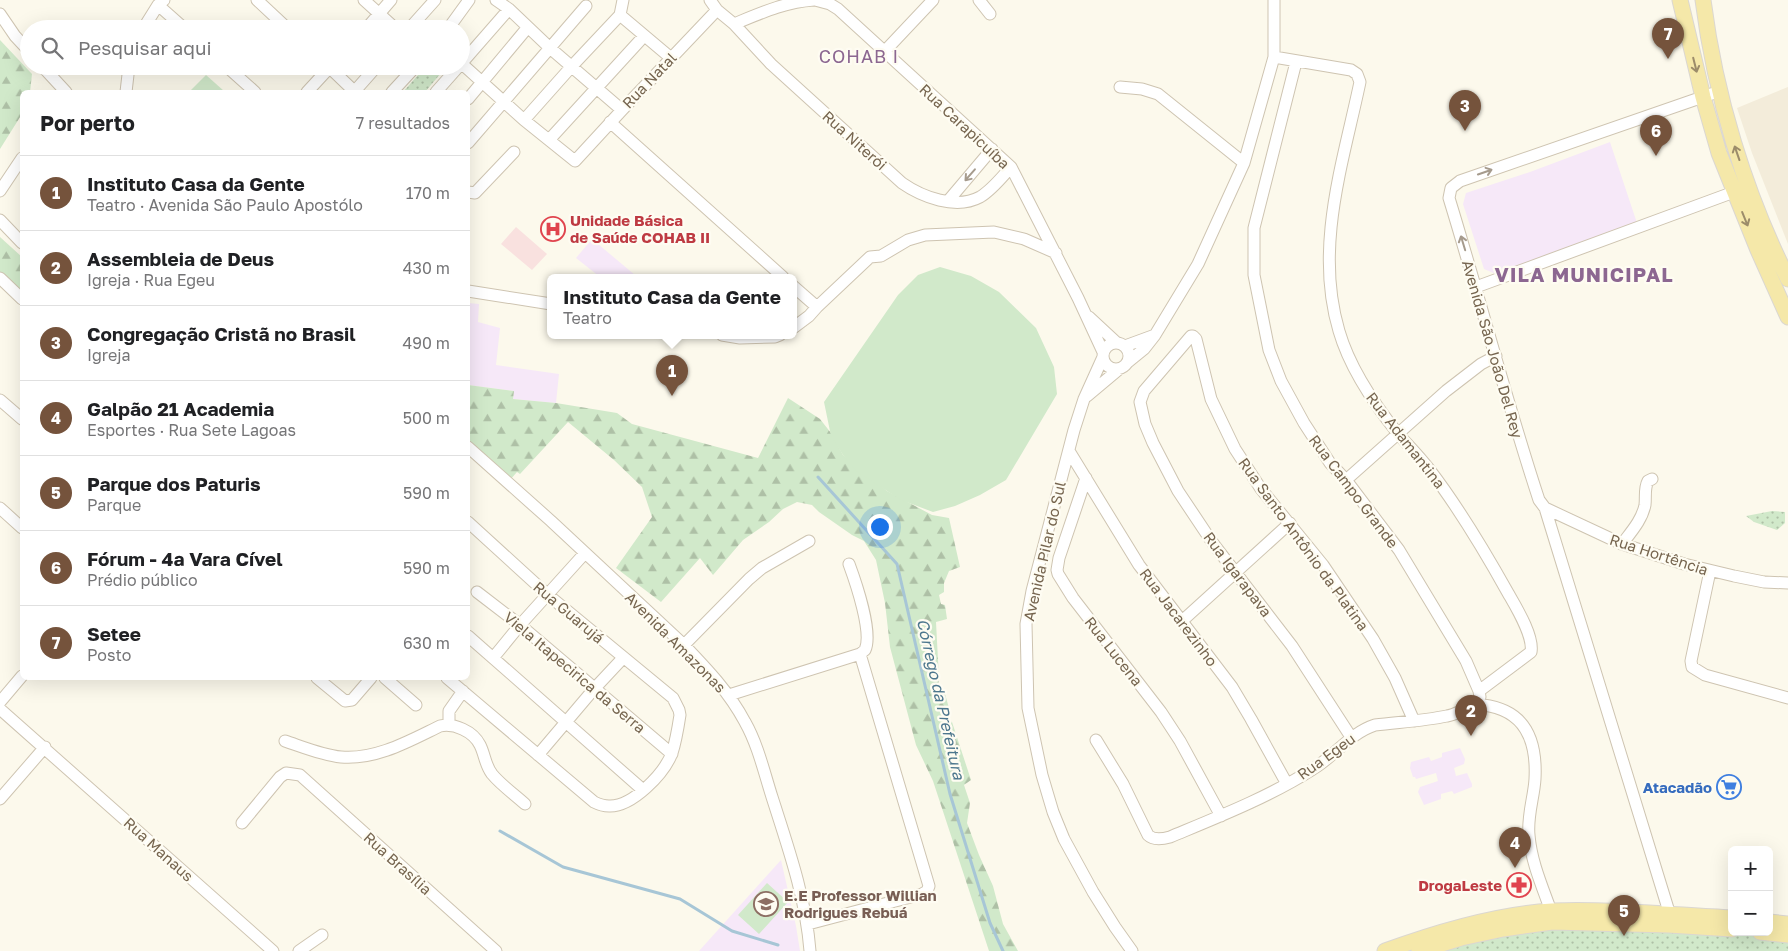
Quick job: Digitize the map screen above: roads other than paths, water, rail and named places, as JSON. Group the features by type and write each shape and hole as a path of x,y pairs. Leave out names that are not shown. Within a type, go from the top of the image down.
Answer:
{"main road":[{"path":"1680,0 1703,97 1719,152 1734,192 1788,317"},
{"path":"1703,0 1709,46 1735,148 1771,246 1788,280"},
{"path":"1385,951 1458,927 1501,918 1551,911 1577,910 1728,918"},
{"path":"1419,951 1470,936 1552,922 1728,929"},
{"path":"1773,922 1788,924"},
{"path":"1773,933 1788,935"}],"street":[{"path":"257,0 278,20"},
{"path":"364,0 385,20"},
{"path":"374,20 391,0"},
{"path":"417,20 435,0"},
{"path":"455,20 469,0"},
{"path":"496,0 622,110"},
{"path":"524,120 620,15 623,0"},
{"name":"Rua Carapicuíba","path":"734,24 775,7 799,1 815,0 830,4 838,9 1011,167 1056,253 1103,354"},
{"path":"884,52 933,0"},
{"path":"979,0 990,14"},
{"path":"1084,399 1144,349 1155,335 1198,264 1213,234 1244,163 1274,57 1274,0"},
{"path":"149,20 161,2 177,20"},
{"name":"Rua Niterói","path":"714,5 771,64 902,182 925,196 948,201 967,201 981,196 1011,167"},
{"name":"Rua Natal","path":"549,140 575,161 671,58 714,5"},
{"path":"470,141 586,6"},
{"path":"470,54 509,10"},
{"path":"0,14 20,41"},
{"path":"620,15 671,58"},
{"path":"470,97 528,27"},
{"path":"470,71 549,140 644,36"},
{"path":"1274,57 1296,62"},
{"name":"Rua Adamantina","path":"1296,62 1351,70 1357,74 1360,82 1329,233 1328,262 1331,296 1339,330 1348,356 1380,410 1433,475 1484,549 1516,606 1530,639 1531,652 1479,691"},
{"name":"Rua Campo Grande","path":"1296,62 1254,228 1254,275 1269,350 1281,381 1304,423 1330,463 1346,480 1399,550 1466,661 1479,691 1481,705"},
{"path":"50,75 64,90"},
{"path":"126,90 128,75"},
{"path":"236,75 253,90"},
{"path":"309,90 322,75"},
{"path":"337,75 353,90"},
{"path":"357,90 369,75"},
{"path":"394,90 408,75"},
{"path":"438,90 451,75"},
{"path":"52,90 54,80"},
{"path":"1120,87 1142,89 1158,94 1244,163"},
{"path":"1703,97 1720,91"},
{"name":"Avenida São João Del Rey","path":"1670,915 1542,504 1515,426 1449,198 1451,188 1460,181 1703,97"},
{"path":"610,122 780,274"},
{"path":"948,201 992,149"},
{"path":"470,193 475,193 514,152"},
{"path":"0,191 20,161"},
{"path":"1476,287 1734,192"},
{"path":"0,220 20,241"},
{"path":"797,325 809,316 870,257 881,256 908,240 925,235 994,232 1024,239 1056,253"},
{"path":"0,278 20,297"},
{"path":"797,290 817,307"},
{"path":"470,291 547,303"},
{"name":"Rua Carapicuíba","path":"1086,314 1121,344"},
{"path":"1118,370 1109,368 1106,365 1103,354 1108,345 1121,344 1155,335"},
{"name":"Rua Igarapava","path":"1193,336 1149,385 1140,402 1153,443 1178,491 1212,542 1292,646 1351,737"},
{"name":"Rua Santo Antônio da Platina","path":"1193,336 1196,338 1212,398 1235,449 1261,489 1323,565 1373,639 1395,678 1414,721"},
{"path":"1121,344 1129,353 1128,362"},
{"name":"Avenida Pilar do Sul","path":"1103,354 1084,399 1069,451 1044,540 1026,624 1028,708 1042,775 1053,812 1064,839 1093,892 1132,951"},
{"path":"1346,480 1467,374 1496,356"},
{"path":"0,400 20,412"},
{"name":"Avenida Amazonas","path":"470,449 684,645 705,666 729,695 756,744 795,868 808,924 810,951"},
{"name":"Rua Jacarezinho","path":"1069,451 1140,564 1232,687 1287,784"},
{"name":"Rua Lucena","path":"1086,478 1058,562 1058,574 1073,598 1161,712 1180,741 1221,816"},
{"path":"1622,544 1643,512 1646,485 1652,479"},
{"name":"Rua Hortência","path":"1542,504 1622,544 1710,572 1764,582 1788,583"},
{"path":"0,508 20,526"},
{"path":"1182,621 1290,523"},
{"name":"Rua Guarujá","path":"470,524 548,595 673,698 680,710 680,715 672,754"},
{"path":"684,645 762,568 809,541"},
{"path":"493,658 520,625 585,554"},
{"path":"729,695 860,654 865,650 868,637 849,564"},
{"path":"1710,572 1691,661 1692,667 1704,675 1788,698"},
{"name":"Viela Itapecirica da Serra","path":"478,592 520,625 672,754"},
{"path":"470,638 643,790"},
{"path":"808,924 922,894 929,886 860,654"},
{"path":"538,755 594,688 623,658"},
{"path":"0,702 20,678"},
{"path":"319,680 345,701 352,700 369,680"},
{"path":"387,680 416,705"},
{"path":"450,680 594,802 615,806 628,801 643,790 658,774 672,754"},
{"path":"444,725 448,712 461,689"},
{"path":"1481,705 1507,712 1520,721 1530,736 1534,750 1535,779 1528,832 1530,851 1551,911"},
{"name":"Rua Egeu","path":"1096,740 1123,784 1150,837 1156,839 1170,837 1221,816 1287,784 1314,769 1351,737 1366,728 1375,725 1448,716 1481,705"},
{"name":"Rua Manaus","path":"0,709 273,951"},
{"path":"285,741 333,755 355,757 380,753 444,725 461,729 479,743 487,766 493,776 525,804"},
{"path":"0,799 45,747"},
{"name":"Rua Brasília","path":"242,823 280,777 286,773 300,775 496,951"},
{"path":"299,951 322,935"}],"waterway":[{"name":"Córrego da Prefeitura","path":"818,477 897,564 950,794 990,923 1003,951"},
{"path":"500,831 563,867 680,899 732,931 778,945"}],"place":[{"name":"Setee","path":"1668,59"},
{"name":"Congregação Cristã no Brasil","path":"1465,131"},
{"name":"Fórum - 4ª Vara Cível","path":"1656,156"},
{"name":"Unidade Básica de Saúde COHAB II","path":"553,229"},
{"name":"Instituto Casa da Gente","path":"672,396"},
{"name":"Assembleia de Deus","path":"1471,736"},
{"name":"Atacadão","path":"1729,787"},
{"name":"Galpão 21 Academia","path":"1515,868"},
{"name":"DrogaLeste","path":"1519,885"},
{"name":"E.E Professor Willian Rodrigues Rebuá","path":"766,904"},
{"name":"Parque dos Paturis","path":"1624,936"}],"district":[{"name":"COHAB I","path":"859,56"},
{"name":"VILA MUNICIPAL","path":"1584,274"}]}
